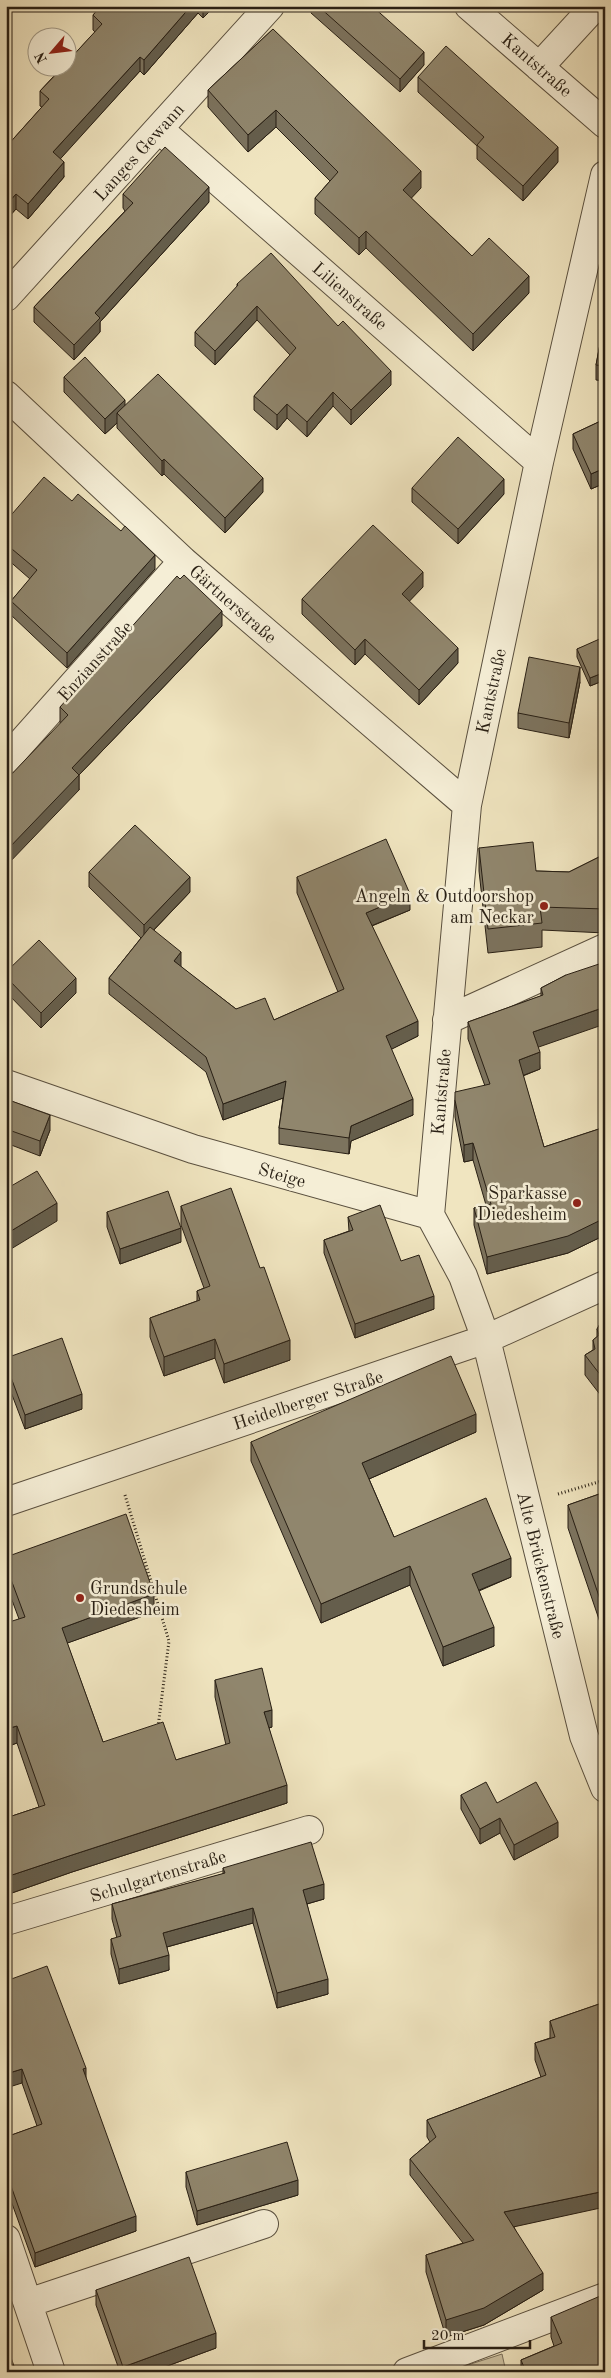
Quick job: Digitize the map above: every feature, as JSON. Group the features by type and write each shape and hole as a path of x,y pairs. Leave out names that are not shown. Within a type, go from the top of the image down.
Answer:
{"street":[{"name":"Langes Gewann","path":"6,297 160,130 270,6"},
{"name":"Kantstraße","path":"469,6 605,124"},
{"path":"539,67 594,6"},
{"name":"Lilienstraße","path":"160,130 539,462"},
{"name":"Kantstraße","path":"430,1215 467,805 539,462 605,175"},
{"name":"Gärtnerstraße","path":"6,395 183,561 467,805"},
{"name":"Enzianstraße","path":"6,760 183,561"},
{"path":"447,1020 605,948"},
{"name":"Steige","path":"6,1084 193,1149 344,1193 430,1215"},
{"path":"430,1215 463,1276 486,1339"},
{"name":"Heidelberger Straße","path":"6,1502 486,1339 605,1285"},
{"name":"Alte Brückenstraße","path":"486,1339 526,1503 594,1732 605,1788"},
{"name":"Schulgartenstraße","path":"6,1921 310,1830"},
{"path":"28,2303 264,2224"},
{"path":"6,2239 51,2372"},
{"path":"407,2372 605,2297"}],"path":[{"path":"116,1464 169,1641 157,1726 160,1734"},
{"path":"526,1503 605,1480"}],"shaded area":[{"path":"502,2354 506,2372 446,2372"}],"building":[{"path":"101,6 191,6 144,60 140,57 53,152 64,162 28,204 16,194 6,205 6,147 49,99 40,91 52,78 78,78 78,50 102,24 93,15"},
{"path":"318,6 372,6 424,52 400,79"},
{"path":"273,29 421,171 403,190 472,256 489,238 529,276 473,334 366,231 359,238 315,198 338,172 276,110 248,135 208,90"},
{"path":"446,46 558,147 523,186 477,145 484,137 418,77"},
{"path":"165,147 209,187 95,313 100,318 74,345 34,307 133,203 123,194"},
{"path":"271,253 338,326 343,321 391,371 351,410 333,392 307,422 287,404 277,415 254,396 296,348 257,306 215,351 195,332 237,284"},
{"path":"605,318 605,366 596,365"},
{"path":"85,357 125,400 105,419 64,377"},
{"path":"158,374 263,478 225,518 164,459 162,461 117,413"},
{"path":"605,419 605,468 591,474 573,434"},
{"path":"458,437 504,479 458,529 412,488"},
{"path":"44,477 72,501 78,494 121,531 125,526 155,555 67,653 11,601 37,570 6,544 6,521"},
{"path":"373,525 423,572 402,594 458,648 419,690 365,639 355,650 302,599"},
{"path":"184,575 222,611 72,768 79,775 6,851 6,780 68,715 60,707 177,576 180,579"},
{"path":"604,637 605,672 590,678 577,649"},
{"path":"529,657 580,667 569,723 518,713"},
{"path":"135,825 190,877 144,925 89,872"},
{"path":"386,839 410,894 366,913 418,1021 386,1036 413,1099 351,1126 349,1138 279,1128 286,1081 223,1104 206,1057 109,978 150,927 181,952 174,961 236,1009 265,998 274,1020 344,989 297,877"},
{"path":"533,842 536,871 569,872 605,854 605,909 540,907 542,923 488,929 479,848"},
{"path":"39,940 76,978 41,1013 6,977 6,972"},
{"path":"605,962 605,1007 533,1032 540,1052 519,1060 544,1147 605,1127 605,1218 568,1236 487,1257 474,1208 491,1204 473,1143 464,1145 455,1100 455,1092 490,1084 468,1022 543,995 541,988 566,975"},
{"path":"6,1099 50,1115 40,1141 6,1129"},
{"path":"37,1171 57,1203 6,1234 6,1189"},
{"path":"231,1188 260,1268 264,1267 290,1340 224,1364 215,1339 164,1357 150,1318 200,1300 197,1291 210,1286 181,1206"},
{"path":"168,1191 181,1228 120,1249 107,1212"},
{"path":"380,1205 401,1261 419,1255 434,1296 355,1324 324,1240 353,1230 348,1217"},
{"path":"605,1319 605,1381 585,1355 595,1349 593,1340 599,1335 597,1329 602,1320"},
{"path":"62,1338 82,1394 25,1415 6,1364 6,1358"},
{"path":"451,1356 476,1414 362,1463 394,1537 486,1498 511,1558 472,1574 494,1627 443,1647 410,1566 321,1604 251,1442"},
{"path":"605,1492 605,1614 568,1505"},
{"path":"126,1514 154,1594 62,1628 103,1742 163,1722 176,1760 230,1743 215,1680 262,1668 272,1710 264,1712 287,1785 6,1877 6,1818 45,1805 17,1726 6,1729 6,1623 25,1617 6,1566 6,1557"},
{"path":"486,1782 497,1803 536,1782 558,1822 514,1845 500,1818 480,1829 461,1795"},
{"path":"311,1842 324,1884 303,1890 328,1979 277,1993 253,1908 163,1933 169,1955 119,1969 111,1939 121,1936 112,1904 225,1873 223,1868"},
{"path":"47,1966 86,2068 83,2069 136,2216 35,2253 6,2172 6,2137 42,2124 22,2069 6,2074 6,1981"},
{"path":"605,2002 605,2191 504,2212 543,2273 484,2308 446,2320 426,2255 474,2240 410,2159 436,2137 427,2120 546,2075 535,2043 555,2037 550,2021"},
{"path":"287,2142 298,2180 197,2211 186,2172"},
{"path":"189,2257 216,2333 123,2367 96,2290"},
{"path":"605,2294 605,2363 586,2372 526,2372 521,2360 562,2343 551,2317"},
{"path":"6,2343 16,2372 6,2372"}],"place":[{"name":"Angeln & Outdoorshop am Neckar","path":"544,906"},
{"name":"Sparkasse Diedesheim","path":"577,1203"},
{"name":"Grundschule Diedesheim","path":"80,1598"}]}
